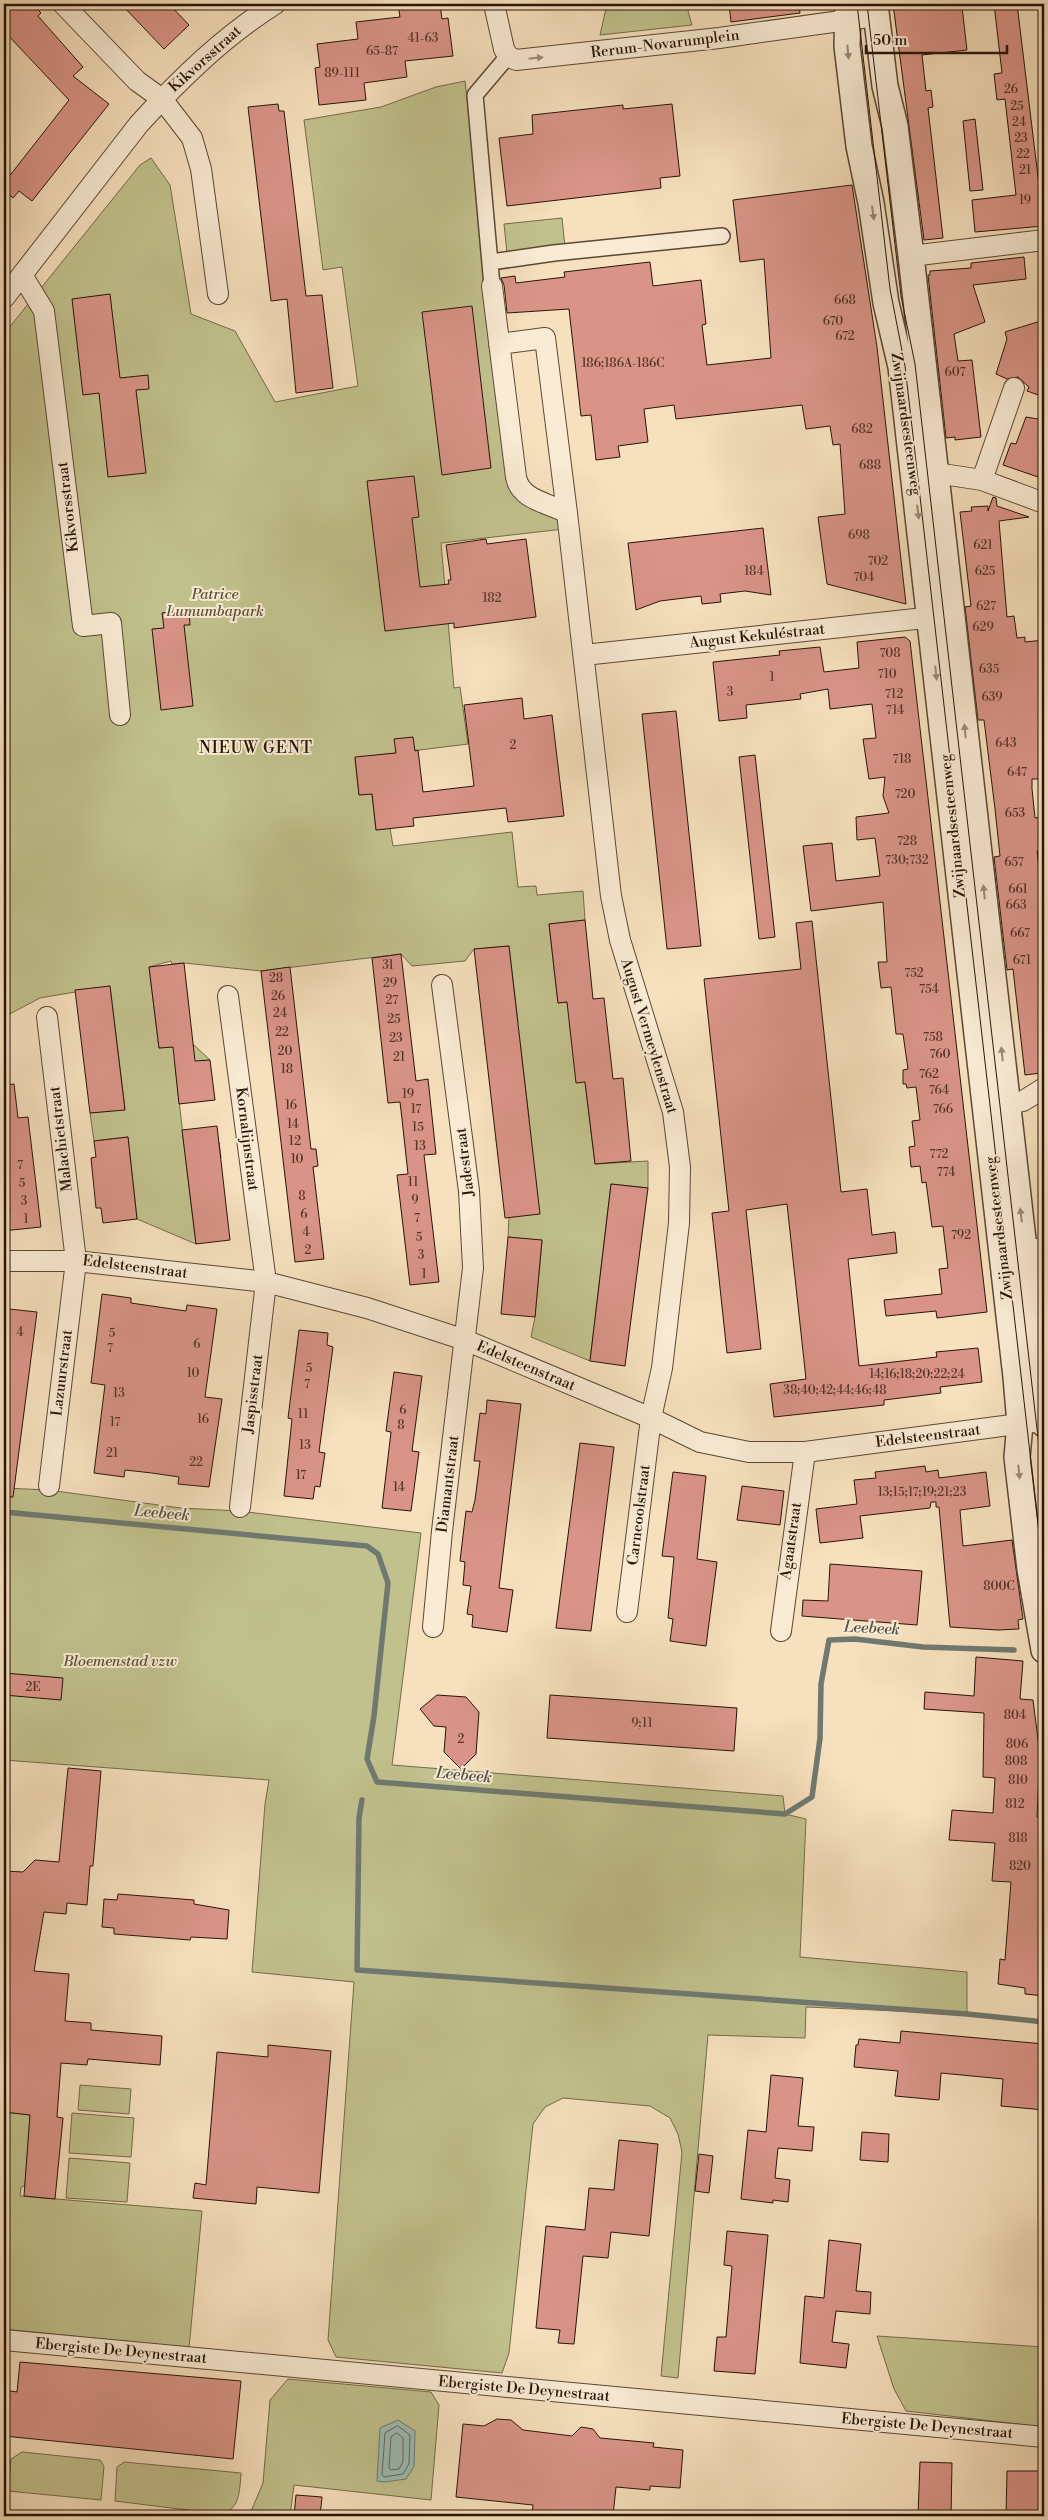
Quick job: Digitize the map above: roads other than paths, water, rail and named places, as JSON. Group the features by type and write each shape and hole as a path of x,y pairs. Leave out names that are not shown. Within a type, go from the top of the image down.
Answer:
{"street":[{"name":"Kikvorsstraat","path":"63,4 137,81 162,99 192,138 201,169 218,294"},
{"name":"Kikvorsstraat","path":"4,298 139,124 162,99 244,23 275,4"},
{"path":"494,4 508,56 476,95 492,286 518,489 525,495 567,513"},
{"name":"Rerum-Novarumplein","path":"508,56 525,60 719,38 848,12 876,10"},
{"name":"Zwijnaardsesteenweg","path":"876,10 885,86 895,126 936,473 941,616 1038,1422"},
{"name":"Zwijnaardsesteenweg","path":"848,12 847,46 859,146 871,203 886,303 901,367 941,616 1008,1104 1035,1249 1038,1422 1018,1457 1031,1578 1044,1650"},
{"path":"491,262 554,252 722,236"},
{"path":"911,256 1044,240"},
{"name":"Kikvorsstraat","path":"22,275 44,311 83,626 110,624 120,715"},
{"path":"499,344 545,338 584,654"},
{"path":"982,480 1014,388"},
{"path":"936,473 982,480 1044,503"},
{"name":"August Kekuléstraat","path":"584,654 941,616"},
{"name":"August Vermeylenstraat","path":"584,654 611,896 620,940 673,1112 680,1166 679,1223 662,1368 651,1418"},
{"name":"Jadestraat","path":"442,985 469,1191 473,1268 465,1340"},
{"name":"Kornalijnstraat","path":"228,996 266,1282"},
{"name":"Malachietstraat","path":"47,1017 76,1261"},
{"path":"1008,1104 1023,1101 1044,1088"},
{"name":"Edelsteenstraat","path":"4,1261 76,1261 266,1282 367,1308 465,1340 651,1418 700,1442 749,1452 805,1452 1038,1422"},
{"name":"Lazuurstraat","path":"49,1486 76,1261"},
{"name":"Jaspisstraat","path":"240,1507 266,1282"},
{"name":"Diamantstraat","path":"433,1627 465,1340"},
{"name":"Carneoolstraat","path":"627,1612 651,1418"},
{"name":"Agaatstraat","path":"780,1631 805,1452"},
{"name":"Ebergiste De Deynestraat","path":"4,2340 1044,2437"}],"water":[{"path":"398,2420 415,2431 414,2466 406,2479 385,2482 377,2481 380,2428"}],"waterway":[{"name":"Leebeek","path":"4,1512 367,1546 378,1554 388,1583 374,1716 367,1759 377,1782 785,1814 812,1797 820,1738 821,1684 829,1640 855,1639 923,1647 1014,1650"},
{"path":"362,1800 359,1818 357,1970 967,2014 1044,2022"}],"tram line":[{"path":"857,4 890,289 905,366 1044,1575"},
{"path":"867,4 901,296 915,364 1044,1490"}],"district":[{"name":"NIEUW GENT","path":"256,748"}],"park label":[{"name":"Patrice Lumumbapark","path":"215,602"},
{"name":"Bloemenstad vzw","path":"120,1661"}]}
